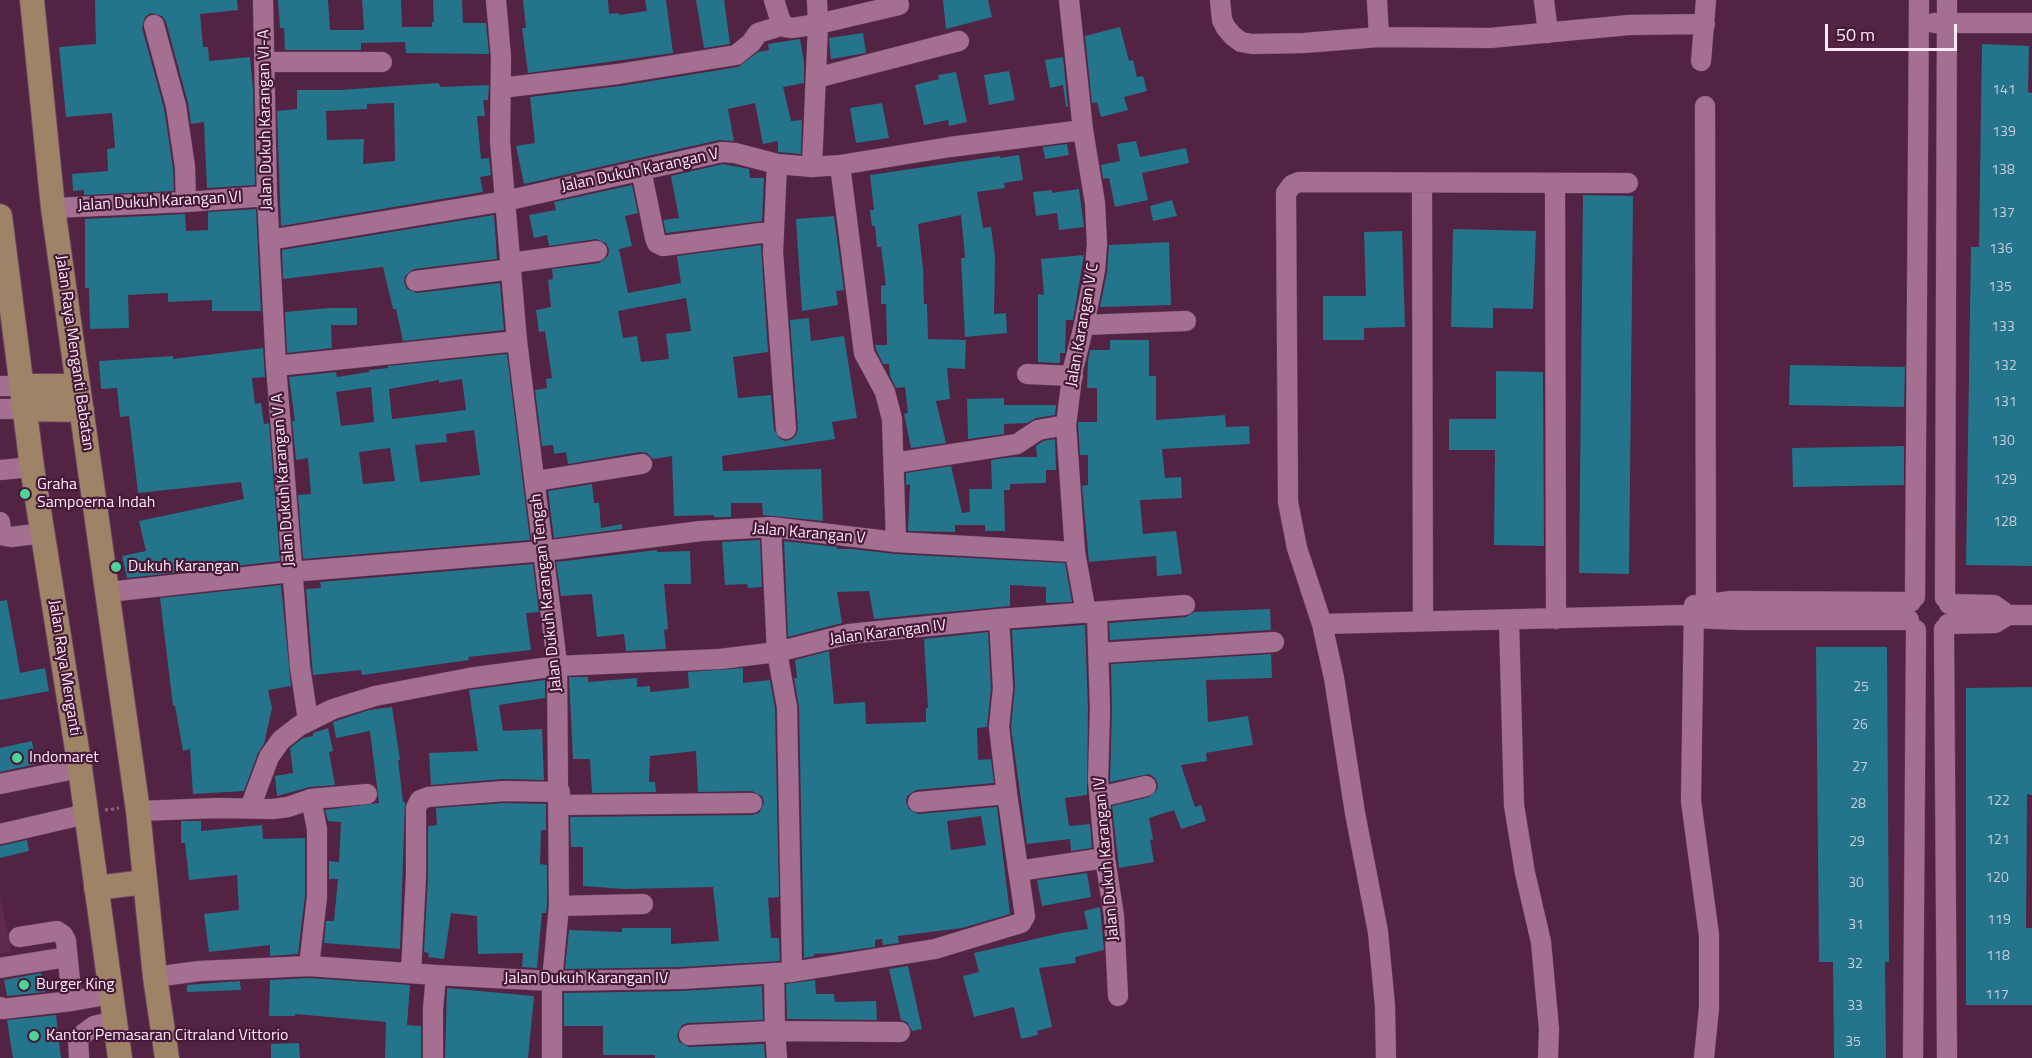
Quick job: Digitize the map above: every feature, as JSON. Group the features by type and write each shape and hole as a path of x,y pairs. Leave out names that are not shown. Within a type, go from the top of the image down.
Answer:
{"main road":[{"name":"Jalan Raya Menganti Babatan","path":"32,0 72,398 108,592 132,809"},
{"path":"0,216 5,310 23,395 72,398"},
{"name":"Jalan Raya Menganti","path":"23,395 32,467 80,768 93,812 96,888 120,1058"},
{"path":"132,809 145,882 155,977 167,1058"},
{"path":"96,888 145,882"}],"street":[{"name":"Jalan Dukuh Karangan VI-A","path":"263,0 269,240"},
{"name":"Jalan Dukuh Karangan Tengah","path":"496,0 499,13 500,141 517,341 557,666 560,798 559,906 552,981 552,1058"},
{"path":"774,0 784,25"},
{"path":"812,167 817,0"},
{"name":"Jalan Karangan V C","path":"1069,0 1083,130 1095,203 1097,244 1095,270 1073,369 1066,425 1075,552 1091,613"},
{"path":"1220,0 1222,20 1226,28 1241,42 1251,44 1304,43 1379,37 1490,38 1629,25 1705,24"},
{"path":"1377,0 1379,37"},
{"path":"1544,0 1548,33"},
{"path":"1701,61 1706,0"},
{"path":"1913,1058 1913,612 1919,0"},
{"path":"1947,0 1947,601 1951,614 1946,626 1947,1058"},
{"path":"501,88 618,74 736,55 751,44 758,33 784,25 792,28 818,24 898,5"},
{"path":"1919,23 2032,23"},
{"path":"154,25 176,106 185,166 186,202"},
{"path":"816,78 959,41"},
{"path":"264,62 382,62"},
{"path":"1704,1058 1710,1008 1709,935 1691,801 1705,106"},
{"name":"Jalan Dukuh Karangan V","path":"269,240 505,201 722,152 777,164 812,167 840,165 950,147 1083,130"},
{"path":"777,164 774,234 775,294 786,429"},
{"path":"840,165 864,353 885,392 891,419 896,542"},
{"path":"641,170 655,238 657,243 663,246 761,233 774,234"},
{"path":"1386,1058 1385,1006 1378,932 1355,813 1334,678 1322,624 1296,548 1288,502 1287,193 1292,185 1299,182 1628,183"},
{"path":"1422,184 1423,621"},
{"path":"1555,184 1556,619"},
{"name":"Jalan Dukuh Karangan VI","path":"53,208 267,196"},
{"name":"Jalan Dukuh Karangan V A","path":"269,240 291,572 300,667 308,720"},
{"path":"416,281 597,251"},
{"path":"1084,325 1186,321"},
{"path":"276,366 517,341"},
{"path":"1027,374 1073,376"},
{"path":"0,409 23,395"},
{"path":"894,463 1017,444 1038,430 1066,425"},
{"path":"536,481 642,464"},
{"path":"0,470 32,467"},
{"path":"0,522 4,536 43,533"},
{"path":"771,527 777,651 787,707 783,972 775,1031 777,1058"},
{"name":"Jalan Karangan V","path":"544,551 701,531 771,527 896,542 1075,552"},
{"path":"108,592 291,572 544,551"},
{"path":"1322,624 1556,619 1696,612 1743,620 1913,612 1930,591 1938,593 1947,601 1994,605 2008,615"},
{"name":"Jalan Karangan IV","path":"250,808 273,750 281,740 308,720 333,709 375,696 469,678 557,666 720,659 777,651 849,634 999,619 1185,605"},
{"path":"1913,612 1925,634 1935,634 1946,626 1995,624 2008,615 2032,615"},
{"name":"Jalan Dukuh Karangan IV","path":"1091,613 1099,653 1098,780 1113,916 1118,996"},
{"path":"999,619 1003,688 999,727 1018,871 1105,858"},
{"path":"1509,620 1514,805 1525,873 1541,942 1549,1029 1548,1058"},
{"path":"1099,653 1274,642"},
{"path":"0,784 80,768"},
{"path":"1100,797 1146,786"},
{"path":"411,973 416,874 416,808 420,800 428,796 504,791 560,798 752,803"},
{"path":"132,809 288,807 311,799 367,794"},
{"path":"918,802 1007,794"},
{"path":"309,966 317,897 317,829 311,799"},
{"path":"0,834 93,812"},
{"name":"Jalan Dukuh Karangan IV","path":"155,977 199,971 309,966 552,981 681,979 783,972 935,949 1022,923 1025,916 1018,871"},
{"path":"559,906 643,904"},
{"path":"19,937 57,931 63,935 66,941 72,1001"},
{"path":"0,968 68,957"},
{"path":"433,1058 436,975"},
{"path":"0,1007 2,1009 72,1001 111,994"},
{"path":"79,1058 78,1038 94,1026 114,1021"},
{"path":"689,1035 775,1031 900,1032"}],"path":[{"path":"93,812 132,809"}],"shaded area":[{"path":"0,896 11,951 0,954"}],"building":[{"path":"95,0 237,0 238,10 200,14 203,47 208,47 209,61 250,57 255,185 207,188 204,122 191,124 188,103 166,22 162,16 151,13 145,17 142,28 164,108 174,191 84,195 84,190 73,191 72,174 108,171 107,149 115,148 112,113 66,117 59,47 96,44"},
{"path":"278,0 328,0 330,30 364,30 362,0 401,0 402,27 432,27 432,22 434,22 433,0 462,0 463,23 486,23 489,54 406,53 405,42 361,43 361,50 285,50 284,28 280,28"},
{"path":"523,0 608,0 609,14 619,13 619,15 647,11 645,0 666,0 673,53 528,73 522,28 526,28"},
{"path":"696,0 724,0 730,44 704,48"},
{"path":"943,0 988,0 992,17 946,29"},
{"path":"1120,27 1129,61 1133,60 1137,77 1143,76 1147,91 1124,97 1128,110 1101,117 1097,102 1092,103 1085,36"},
{"path":"863,33 866,53 831,59 829,38"},
{"path":"800,39 804,62 804,83 783,87 791,121 802,120 801,154 778,152 778,141 763,144 755,103 728,109 734,141 719,140 524,184 516,146 535,143 530,97 620,86 738,67 758,52 769,50 768,44"},
{"path":"1982,44 2029,46 2028,92 2032,93 2032,566 1966,565 1971,247 1979,247"},
{"path":"1063,57 1068,107 1066,107 1063,85 1050,88 1045,60"},
{"path":"1009,71 1015,100 989,105 984,75"},
{"path":"956,72 967,122 949,126 948,120 924,125 915,85 939,79 938,75"},
{"path":"439,83 440,87 489,85 488,100 483,100 485,116 477,116 481,159 489,158 491,175 480,177 483,192 281,226 277,111 297,109 297,90 339,90","holes":["394,103 395,161 363,164 364,139 327,140 326,111 367,109 367,104"]},
{"path":"882,103 889,138 856,143 850,108"},
{"path":"1136,141 1140,157 1186,148 1189,163 1142,173 1148,200 1115,207 1109,178 1103,179 1101,165 1120,161 1117,144"},
{"path":"1067,144 1069,155 1045,159 1043,147"},
{"path":"1019,155 1023,180 1004,183 1005,188 977,192 983,228 991,227 995,257 994,314 1006,313 1007,333 965,337 961,258 965,258 961,215 918,224 924,304 927,304 928,339 966,340 965,369 947,368 950,399 936,401 946,443 911,448 904,414 908,413 905,387 896,388 890,376 889,364 883,364 875,345 887,345 886,304 881,304 881,286 886,285 881,247 877,247 875,226 872,226 870,210 874,210 870,175"},
{"path":"723,164 749,169 750,178 764,178 762,221 666,233 663,220 679,218 671,176"},
{"path":"632,185 638,213 625,216 632,246 619,249 628,293 681,283 677,256 761,245 768,352 733,357 738,398 771,395 774,430 780,439 786,441 792,439 798,429 790,320 809,318 811,341 844,336 857,418 832,422 835,439 722,456 723,471 821,469 823,521 763,515 762,503 731,503 731,517 674,516 672,456 653,459 647,453 640,452 568,464 566,452 554,454 553,445 542,446 535,390 547,388 546,379 552,378 545,331 539,332 536,310 551,307 548,280 553,279 552,269 599,263 608,256 609,250 606,243 596,239 549,246 547,235 534,238 529,215 556,210 554,202","holes":["686,298 691,331 666,334 669,359 641,362 637,336 623,338 618,311"]},
{"path":"1079,189 1084,227 1059,230 1057,213 1036,216 1033,192 1052,190 1052,193"},
{"path":"1583,195 1633,196 1629,574 1579,573"},
{"path":"1172,200 1177,216 1153,221 1150,206"},
{"path":"256,209 261,311 212,311 212,300 168,302 168,293 128,295 129,328 90,329 89,288 85,288 85,219 185,214 186,231 208,230 208,212"},
{"path":"494,215 497,259 414,269 405,276 404,282 407,289 417,293 500,283 504,330 403,341 383,267 283,279 282,250"},
{"path":"834,216 844,290 836,291 838,305 802,311 796,219"},
{"path":"1453,229 1536,231 1533,309 1493,308 1493,328 1451,327"},
{"path":"1402,231 1405,327 1364,328 1364,340 1323,340 1323,296 1366,296 1364,232"},
{"path":"1169,242 1171,305 1100,307 1107,272 1109,245"},
{"path":"1084,255 1073,320 1066,320 1065,353 1060,353 1060,363 1038,362 1038,294 1044,295 1041,259"},
{"path":"357,308 357,325 331,325 332,348 287,353 285,312"},
{"path":"1110,340 1149,340 1149,376 1156,376 1156,420 1225,415 1226,427 1249,426 1250,444 1162,449 1165,478 1181,477 1182,498 1140,500 1143,534 1176,531 1182,574 1157,576 1156,556 1089,562 1082,486 1088,485 1088,455 1080,455 1078,422 1097,422 1097,388 1087,388 1088,360 1090,350 1110,350"},
{"path":"263,348 265,377 252,378 255,404 261,403 264,424 269,423 280,561 127,578 122,556 146,551 139,521 244,499 241,482 138,493 129,416 120,417 117,388 101,389 99,361 173,356 173,359"},
{"path":"507,354 530,540 303,559 298,495 311,494 308,458 296,460 292,421 295,421 289,377 336,372 337,377 388,368 388,366","holes":["462,379 466,410 392,419 389,389 439,380 439,383","371,387 374,422 341,426 336,392","474,430 480,475 420,482 415,445 447,442 446,434","390,448 395,481 363,484 359,452"]},
{"path":"1790,365 1905,367 1904,407 1789,405"},
{"path":"1496,371 1543,372 1544,546 1494,545 1495,450 1449,450 1449,419 1496,419"},
{"path":"1004,398 1004,405 1056,405 1055,415 1036,418 1027,423 1004,424 1004,434 968,439 967,399"},
{"path":"1055,439 1056,470 1046,470 1046,483 1010,484 1010,490 1004,490 1005,531 985,531 985,525 955,525 955,532 908,531 910,484 906,485 906,473 951,466 962,513 970,512 969,489 992,489 991,460 1037,457 1036,446 1043,441"},
{"path":"1904,446 1904,485 1793,487 1792,448"},
{"path":"592,484 594,503 599,503 601,528 622,524 622,529 554,538 548,491"},
{"path":"760,540 762,587 748,588 747,584 725,585 722,542"},
{"path":"784,541 895,554 1065,563 1072,602 1046,603 1046,587 1010,585 1010,606 874,619 869,591 837,592 842,623 788,637"},
{"path":"657,550 657,552 690,551 691,584 664,584 668,629 664,630 666,649 626,651 624,634 597,637 592,594 561,596 556,562"},
{"path":"533,564 539,612 526,613 531,650 468,657 469,660 362,675 361,670 313,675 306,589 321,588 320,582"},
{"path":"281,585 291,686 268,690 272,708 264,744 258,753 244,791 193,794 190,749 183,751 175,706 173,706 160,598"},
{"path":"7,600 20,673 45,668 49,691 0,700 0,601"},
{"path":"1270,609 1271,630 1110,640 1109,623 1186,617 1194,612"},
{"path":"1085,625 1088,709 1087,795 1065,798 1069,826 1090,824 1092,848 1071,851 1070,839 1027,844 1011,727 1015,687 1012,630"},
{"path":"988,632 991,688 987,727 977,728 978,760 991,759 994,783 916,790 907,796 906,802 909,809 918,814 997,807 1010,914 962,928 898,936 899,943 883,945 882,939 875,940 875,947 814,954 814,956 804,958 799,707 794,678 797,678 795,660 829,651 834,704 865,702 866,724 926,722 926,708 928,708 924,639","holes":["981,816 986,845 951,850 947,821"]},
{"path":"1816,647 1887,647 1889,962 1885,962 1886,1058 1834,1058 1833,962 1819,962"},
{"path":"1271,654 1272,678 1206,680 1208,722 1248,716 1253,745 1206,753 1207,761 1181,765 1195,807 1201,805 1206,821 1181,829 1174,810 1149,818 1154,862 1119,868 1112,806 1149,797 1157,790 1158,784 1149,774 1110,782 1111,664"},
{"path":"743,668 743,683 770,680 775,708 779,897 768,898 771,938 779,938 780,961 681,967 565,969 569,930 622,932 622,928 671,928 671,944 719,941 713,887 624,889 583,886 583,847 571,847 570,817 752,815 759,813 764,803 762,796 752,791 698,792 696,751 650,756 649,782 655,782 656,792 592,793 590,759 573,759 569,677 588,677 588,682 637,678 637,687 650,686 650,692 689,688 688,672"},
{"path":"545,680 545,698 499,705 503,731 542,729 544,780 503,779 431,785 429,753 478,751 469,690"},
{"path":"2032,687 2032,795 2027,794 2026,928 2032,928 2032,1005 1966,1005 1966,688"},
{"path":"392,707 400,760 398,760 403,802 405,802 400,949 324,943 326,921 334,921 338,879 329,879 329,861 339,862 341,822 328,821 325,810 379,803 370,731 336,738 333,722 369,710"},
{"path":"328,728 333,751 329,752 335,785 310,787 277,796 275,776 293,773 290,748 303,738 313,736 313,733"},
{"name":"Indomaret","path":"32,741 36,764 0,772 0,748"},
{"path":"504,803 546,804 546,830 541,830 540,864 547,865 547,905 546,913 542,913 537,968 522,967 523,953 478,954 477,916 451,913 444,959 428,957 429,953 424,952 428,826 437,825 436,808"},
{"path":"181,821 201,821 201,831 262,825 263,839 305,838 305,896 298,954 270,956 270,945 209,952 204,914 239,910 237,875 189,880 185,843 181,843"},
{"path":"27,840 29,851 0,858 0,846"},
{"path":"1087,873 1091,897 1042,906 1037,880"},
{"path":"1100,907 1104,950 1075,957 1076,963 1039,968 1052,1027 1037,1031 1038,1035 1021,1039 1014,1007 974,1017 963,976 979,972 974,953 1088,929 1084,911"},
{"path":"908,966 922,1029 912,1031 907,1022 901,1020 889,969"},
{"path":"41,973 45,992 7,996 4,980"},
{"path":"309,978 410,985 407,1025 421,1026 421,1058 385,1058 386,1022 295,1014 295,1016 269,1016 270,980"},
{"path":"815,980 816,994 834,994 835,1002 876,1001 877,1020 787,1019 786,984"},
{"path":"240,981 241,990 187,992 187,985"},
{"path":"762,986 763,1020 688,1023 682,1025 677,1035 679,1042 689,1047 764,1044 765,1058 655,1058 655,1055 603,1055 603,1026 564,1026 564,993 681,991"},
{"path":"447,988 534,996 528,1058 445,1058"},
{"name":"Kantor Pemasaran Citraland Vittorio","path":"56,1015 61,1058 13,1058 7,1020"},
{"path":"299,1043 300,1058 271,1058 271,1044"}],"place":[{"name":"Graha Sampoerna Indah","path":"25,494"},
{"name":"Dukuh Karangan","path":"116,567"},
{"name":"Indomaret","path":"17,758"},
{"name":"Burger King","path":"24,985"},
{"name":"Kantor Pemasaran Citraland Vittorio","path":"34,1036"}]}
